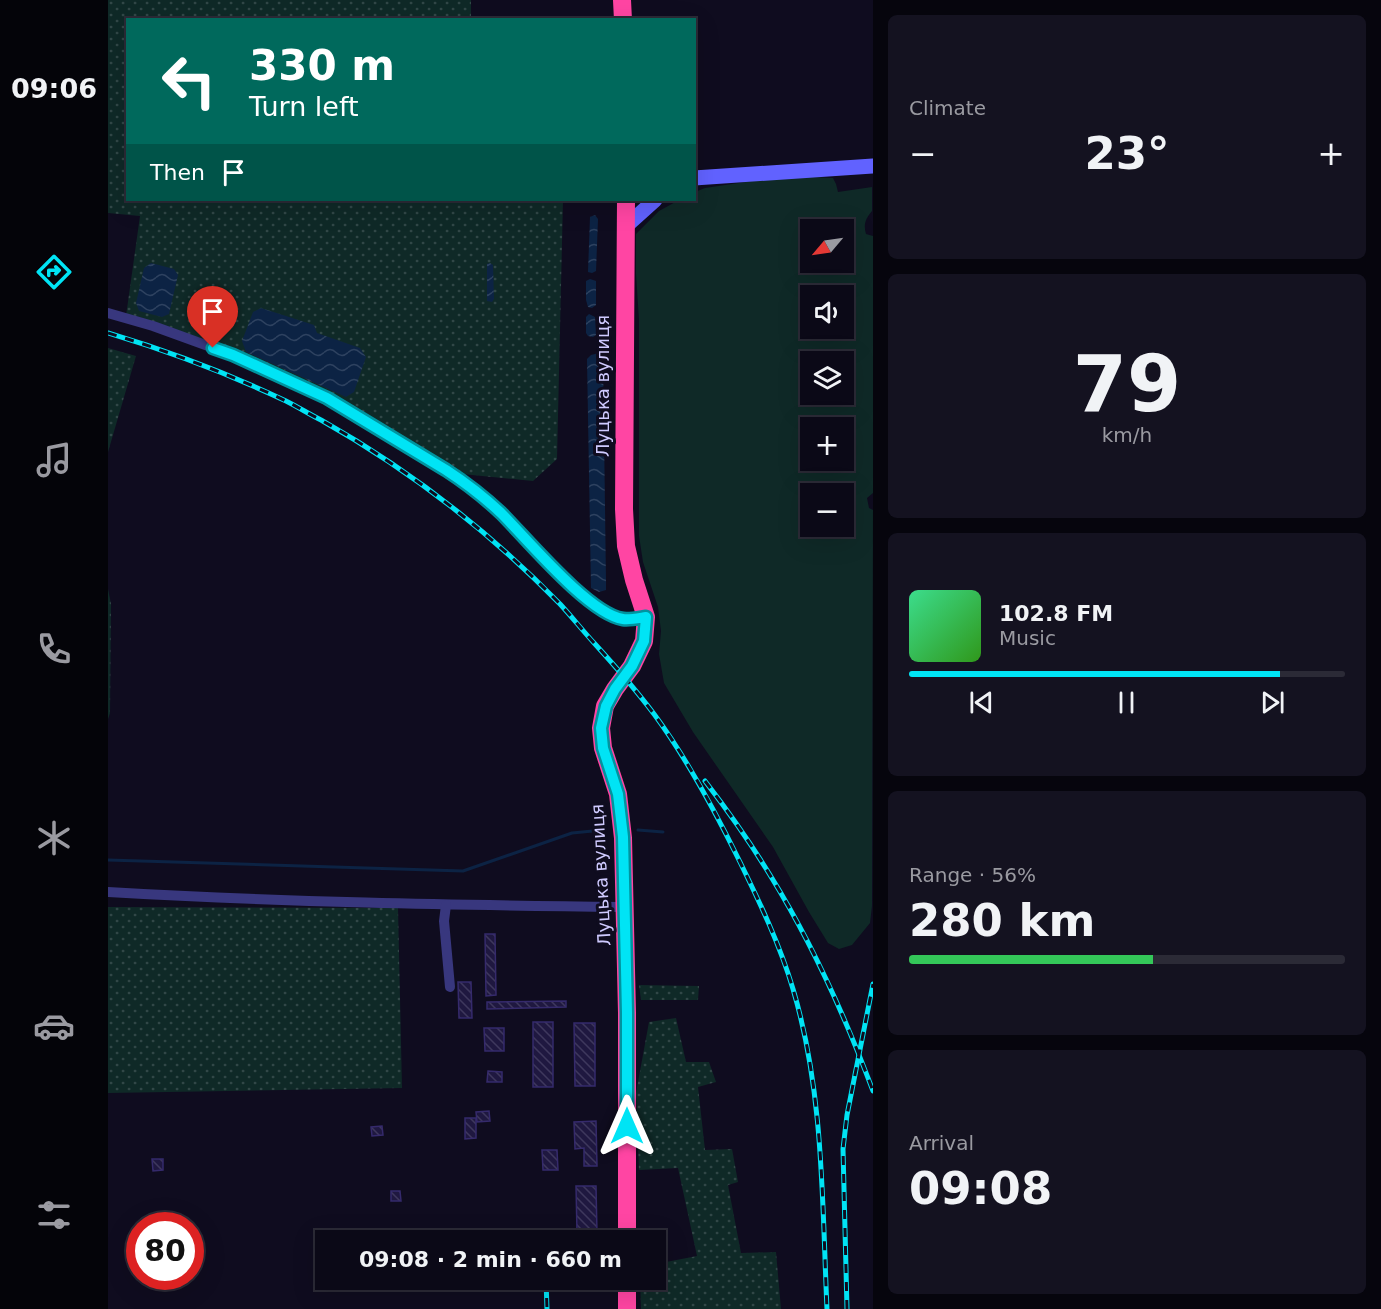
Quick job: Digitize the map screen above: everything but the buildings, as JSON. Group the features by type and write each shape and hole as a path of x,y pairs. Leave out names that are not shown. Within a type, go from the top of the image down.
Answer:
{"highway":[{"path":"622,0 623,18"},
{"name":"Луцька вулиця","path":"626,201 624,509 627,546 634,580 646,617 644,641 632,666 606,706 601,728 603,748 618,794 623,837 627,1013 627,1230"},
{"path":"627,1290 627,1309"}],"street":[{"path":"696,178 873,166"},
{"path":"625,227 653,201"},
{"path":"108,313 153,326 233,355 327,398 465,482 501,514 583,596 603,612 623,620 646,617"},
{"path":"108,892 446,905 625,907"},
{"path":"446,905 444,921 450,987"}],"green space":[{"path":"108,0 471,0 471,18 126,18 126,201 563,201 557,459 533,481 462,474 344,403 126,316 140,216 108,213"},
{"path":"811,177 833,178 838,192 872,187 872,211 865,227 866,234 873,236 873,493 867,498 869,508 873,510 872,906 870,923 852,945 839,949 828,943 773,847 693,732 664,683 659,654 661,631 658,607 643,562 639,536 639,320 636,234 659,211 677,201 696,201 696,192 705,188 759,180"},
{"path":"108,348 136,356 108,452"},
{"path":"108,589 111,604 110,713 108,719"},
{"path":"108,907 398,908 402,1088 108,1093"},
{"path":"639,985 699,986 698,1000 641,1000"},
{"path":"676,1018 686,1062 709,1062 716,1082 698,1087 705,1150 732,1149 738,1182 728,1185 741,1253 776,1252 781,1309 641,1309 640,1290 666,1290 666,1262 697,1256 678,1168 639,1170 636,1093 649,1022"}],"water":[{"path":"595,215 598,219 596,271 592,273 588,272 590,217"},
{"path":"151,263 174,269 178,275 169,314 162,317 139,311 136,303 144,268"},
{"path":"487,264 493,265 494,299 492,302 487,301"},
{"path":"590,279 596,281 596,305 592,308 588,307 586,300 586,281"},
{"path":"261,308 314,325 317,333 360,348 366,357 354,392 346,397 246,352 242,341 253,312"},
{"path":"589,314 595,317 596,335 593,337 586,333 586,317"},
{"path":"599,353 603,357 606,590 599,592 591,588 587,359"}],"waterway":[{"path":"108,860 463,871 572,833 603,830"},
{"path":"638,830 663,832"}],"railway":[{"path":"108,333 198,364 286,401 385,459 447,503 533,577 625,678 654,714 690,768 731,843 769,924 793,989 811,1068 816,1108 820,1148 827,1309"},
{"path":"705,781 755,851 800,927 839,1008 873,1091"},
{"path":"847,1309 843,1149 847,1115 873,984"},
{"path":"546,1290 547,1309"}],"route":[{"path":"213,348 327,398 446,470 465,482 501,514 583,596 603,612 623,620 646,617 644,641 632,666 606,706 601,728 603,748 618,794 623,837 627,1126"}]}
